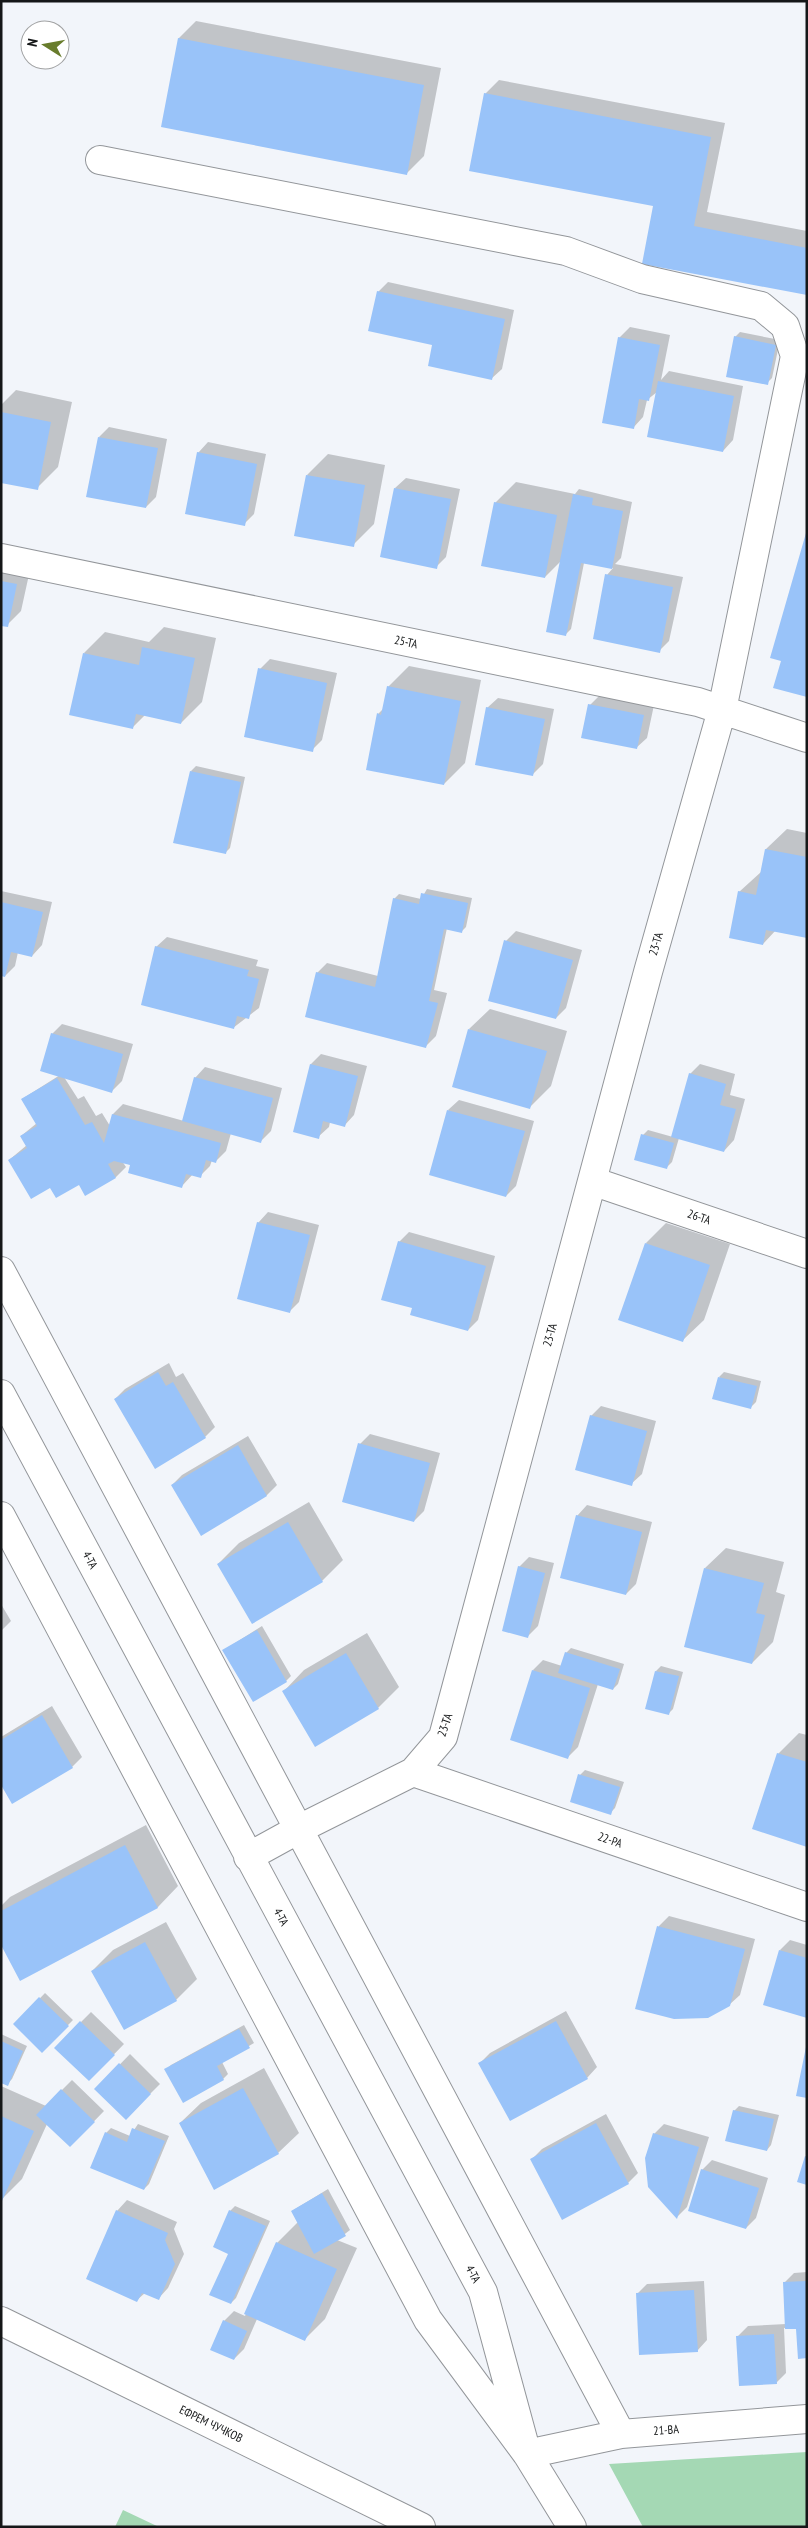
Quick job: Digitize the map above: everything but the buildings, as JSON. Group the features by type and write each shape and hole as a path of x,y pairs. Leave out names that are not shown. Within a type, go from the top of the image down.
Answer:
{"street":[{"name":"23-ТА","path":"100,160 566,251 642,279 761,306 785,326 795,356 722,710 592,1181 443,1737 413,1772 299,1829 248,1857"},
{"name":"25-ТА","path":"1,558 698,702 807,738"},
{"name":"26-ТА","path":"592,1181 807,1254"},
{"path":"1,1271 621,2434"},
{"name":"4-ТА","path":"1,1394 483,2292 527,2454"},
{"name":"4-ТА","path":"1,1516 428,2320 527,2454 572,2527"},
{"name":"22-РА","path":"413,1772 807,1907"},
{"name":"ЕФРЕМ ЧУЧКОВ","path":"1,2321 421,2527"},
{"name":"21-ВА","path":"527,2454 621,2434 807,2419"}],"green space":[{"path":"807,2452 807,2527 643,2527 609,2464"},
{"path":"123,2510 159,2527 115,2527"}]}
